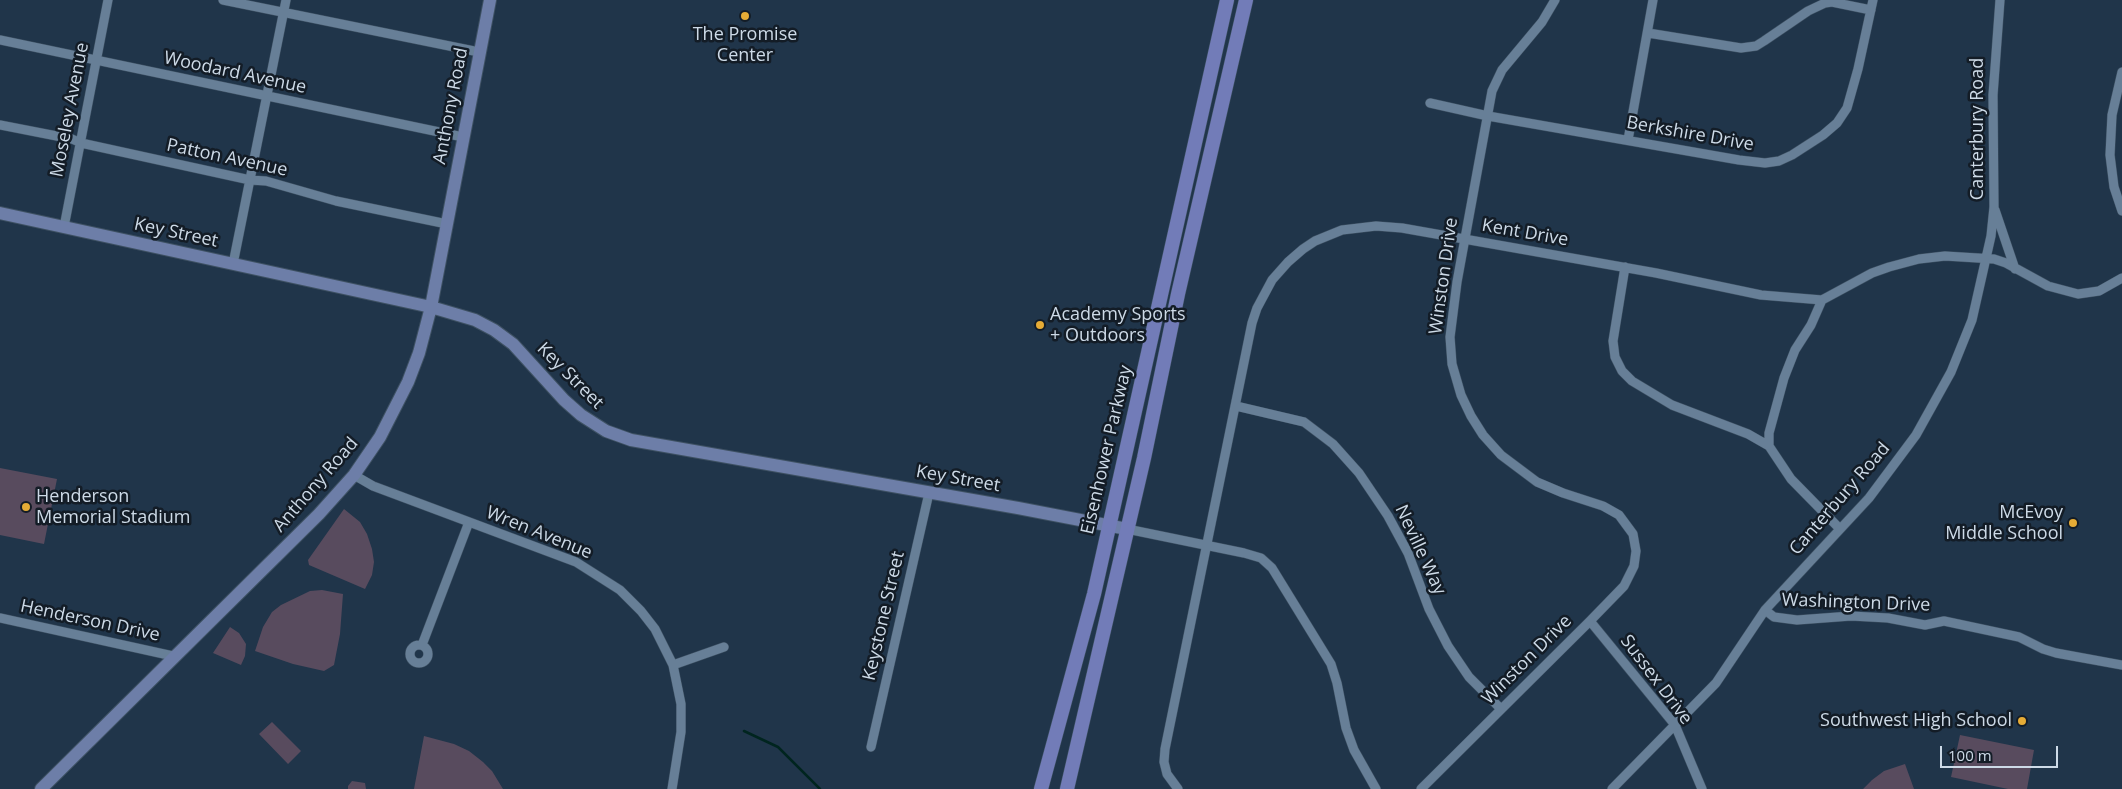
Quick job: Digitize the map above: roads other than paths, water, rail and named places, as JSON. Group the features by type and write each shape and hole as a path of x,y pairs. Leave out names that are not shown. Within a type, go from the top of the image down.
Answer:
{"main road":[{"name":"Eisenhower Parkway","path":"1041,789 1094,594 1227,0"},
{"name":"Eisenhower Parkway","path":"1067,789 1246,0"}],"street":[{"name":"Moseley Avenue","path":"64,227 108,0"},
{"path":"224,0 479,52"},
{"path":"233,264 286,0"},
{"name":"Anthony Road","path":"41,789 173,656 314,519 354,475 380,437 405,389 419,353 431,307 490,0"},
{"name":"Winston Drive","path":"1421,789 1590,621 1628,580 1634,566 1636,551 1633,534 1619,515 1603,506 1563,493 1538,482 1501,455 1483,435 1471,416 1456,380 1452,364 1450,337 1465,239 1496,80 1542,22 1555,0"},
{"path":"1628,140 1653,0"},
{"name":"Berkshire Drive","path":"1430,103 1488,116 1764,163 1792,156 1837,123 1847,108 1874,0"},
{"name":"Canterbury Road","path":"1612,789 1716,684 1765,610 1840,529 1890,471 1916,435 1936,401 1967,335 1986,258 1994,207 1993,95 2000,0"},
{"path":"1648,33 1741,48 1756,46 1808,10 1825,3 1832,2 1871,10"},
{"name":"Woodard Avenue","path":"0,40 463,137"},
{"path":"2122,72 2112,115 2110,155 2114,187 2122,210"},
{"name":"Patton Avenue","path":"0,124 250,180 266,181 336,201 447,224"},
{"path":"1994,207 2015,269"},
{"name":"Key Street","path":"0,213 431,307 475,320 494,330 521,351 564,400 581,415 594,425 617,436 680,450 929,493 1127,530"},
{"name":"Kent Drive","path":"1206,545 1257,308 1272,280 1288,262 1315,241 1342,230 1376,226 1402,228 1625,268 1760,295 1822,300"},
{"path":"1769,446 1769,433 1784,378 1795,350 1811,325 1822,300 1872,273 1908,261 1945,256 1986,258 2006,263 2048,286 2078,294 2099,290 2122,278"},
{"path":"1625,268 1613,342 1615,357 1622,371 1638,385 1672,405 1748,434 1769,446 1791,479 1840,529"},
{"name":"Neville Way","path":"1236,406 1304,422 1333,444 1359,473 1376,496 1408,553 1429,608 1448,646 1469,677 1501,709"},
{"name":"Wren Avenue","path":"354,475 373,486 576,562 620,590 641,611 655,629 673,665 681,704 681,732 672,789"},
{"name":"Keystone Street","path":"871,747 929,493"},
{"name":"Wren Avenue","path":"422,645 469,522"},
{"path":"1127,530 1261,558 1272,568 1331,664 1352,742 1363,768 1376,789"},
{"path":"1178,789 1167,774 1164,762 1165,749 1206,545"},
{"name":"Washington Drive","path":"1765,610 1774,617 1797,620 1851,616 1888,618 1926,625 1944,621 2019,637 2056,653 2122,665"},
{"name":"Henderson Drive","path":"0,618 173,656"},
{"name":"Sussex Drive","path":"1590,621 1675,725 1702,789"},
{"path":"673,665 724,647"}],"waterway":[{"path":"744,731 778,747 820,789"}],"place":[{"name":"The Promise Center","path":"745,16"},
{"name":"Academy Sports + Outdoors","path":"1040,325"},
{"name":"Henderson Memorial Stadium","path":"26,507"},
{"name":"McEvoy Middle School","path":"2073,523"},
{"name":"Southwest High School","path":"2022,721"}]}
